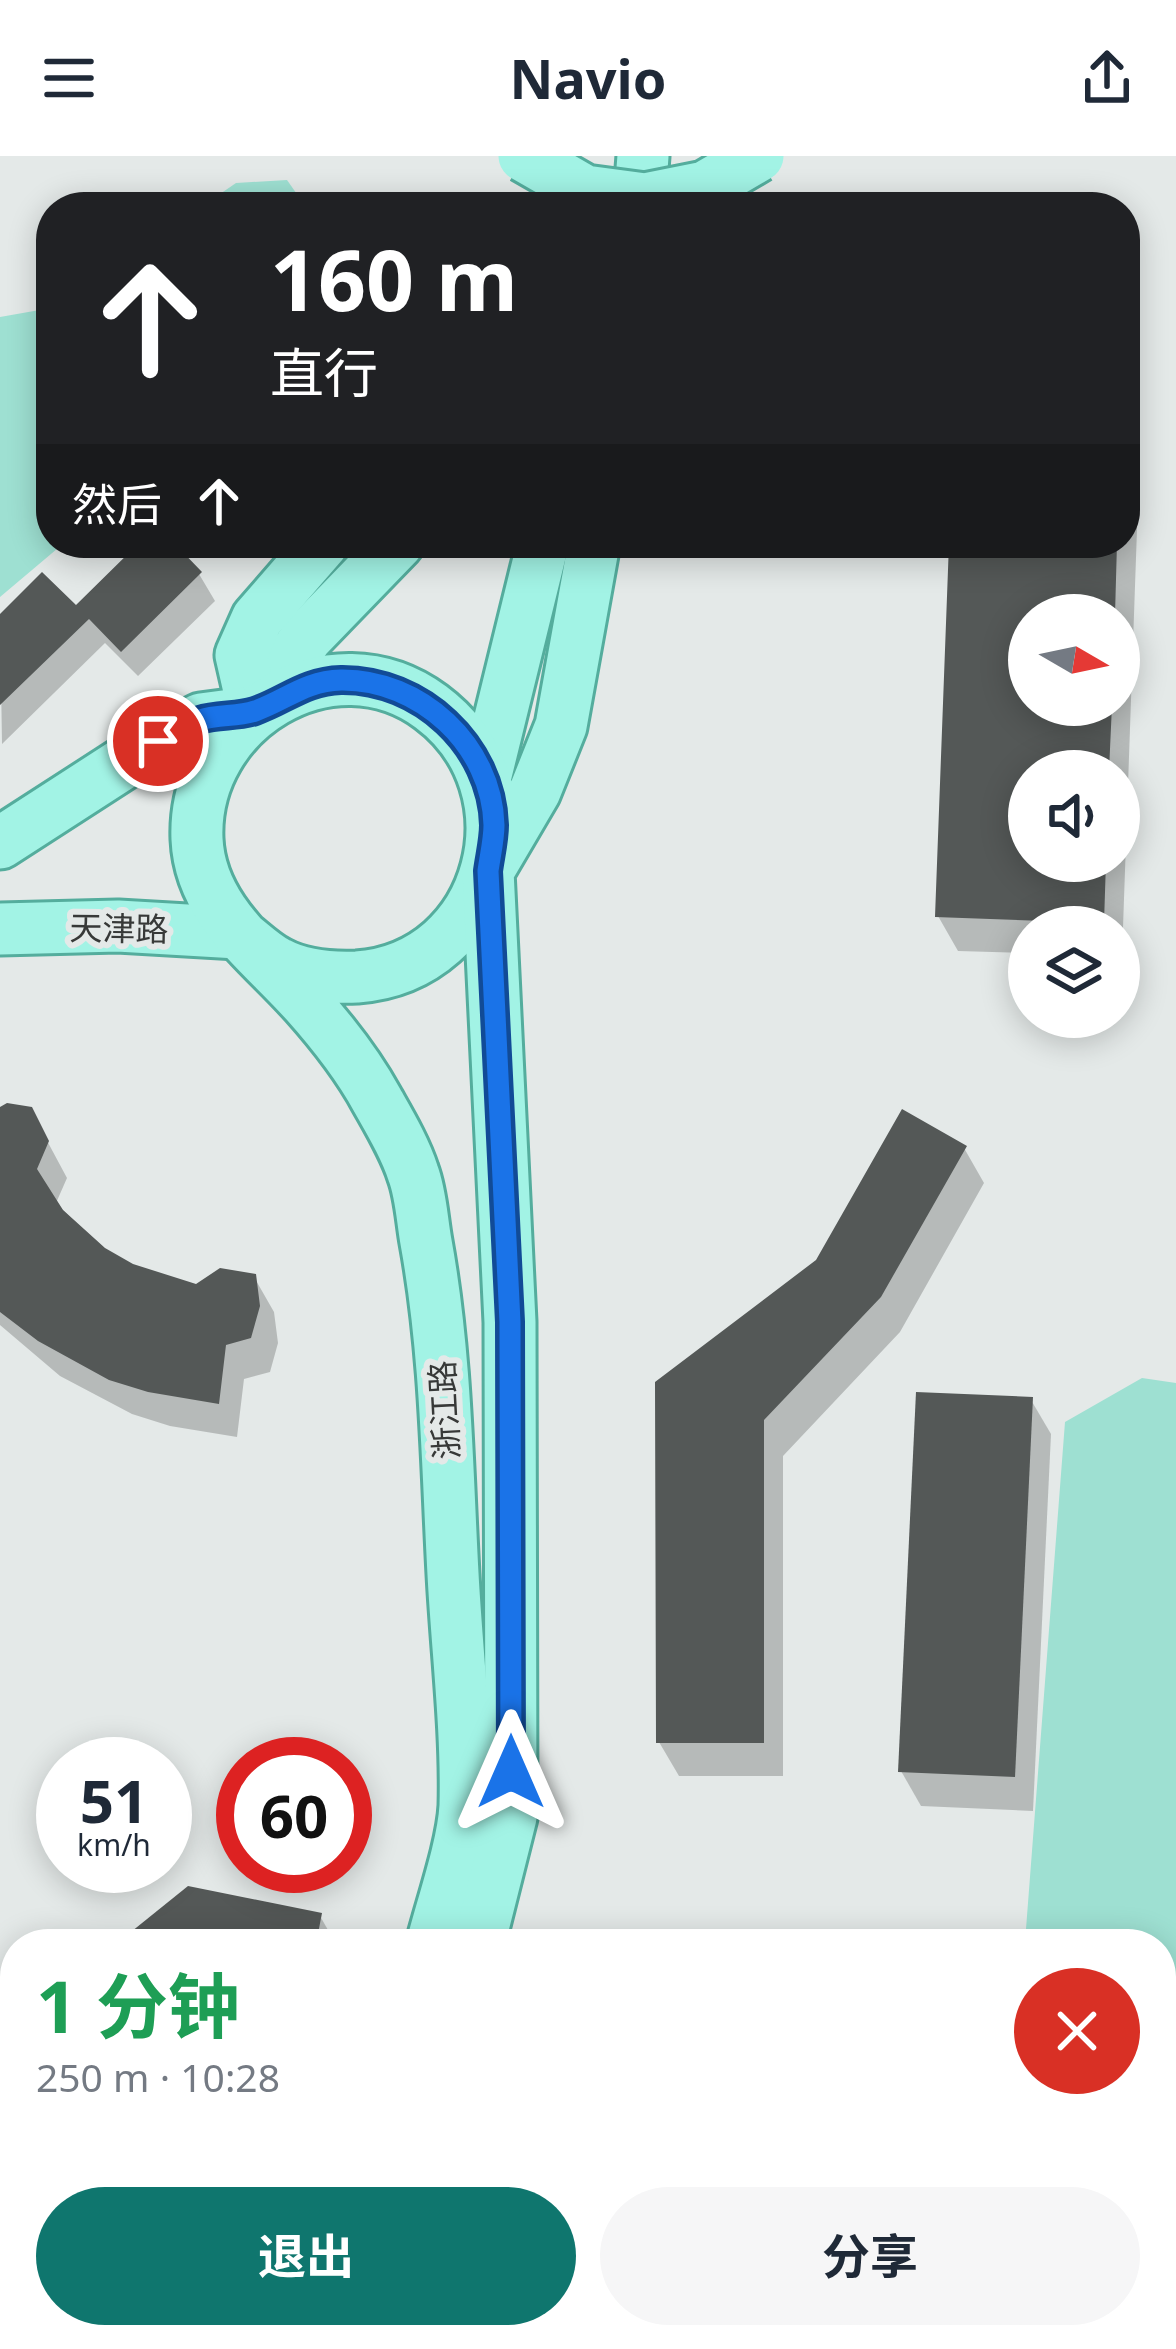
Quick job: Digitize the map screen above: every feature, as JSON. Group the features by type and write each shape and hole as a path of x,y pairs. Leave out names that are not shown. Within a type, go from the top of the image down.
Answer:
{"main road":[{"path":"641,192 643,156"},
{"path":"695,192 758,156"},
{"path":"540,178 598,192"},
{"path":"254,712 241,655 256,619 309,558"},
{"path":"383,558 307,637 254,712 221,746 202,788 196,840 208,890 238,933 280,964 329,978 381,975 428,953 466,918 535,791 561,726 591,558"},
{"path":"485,779 539,558"},
{"path":"0,843 158,741 201,719 254,712 295,689 340,680 387,686 429,706 463,738 485,779 494,824 488,871"},
{"name":"浙江路","path":"483,1929 511,1816 510,1322 488,871"},
{"name":"天津路","path":"0,929 118,926 238,933"},
{"name":"浙江路","path":"238,933 308,1004 375,1096 414,1175 440,1316 465,1811 436,1929"}],"green space":[{"path":"287,180 295,192 223,192 236,183"},
{"path":"36,311 36,558 46,558 0,597 0,317"},
{"path":"1142,1378 1176,1383 1176,1929 1026,1929 1065,1422"}],"building":[{"path":"124,558 188,558 202,572 121,652 89,619 0,705 0,614 42,572 76,605"},
{"path":"948,558 1117,558 1116,594 1008,594 1008,726 1111,726 1110,750 1008,750 1008,882 1105,882 1105,906 1008,906 1008,920 935,917"},
{"path":"7,1103 32,1107 49,1141 37,1169 63,1210 105,1248 133,1264 196,1284 220,1268 256,1274 260,1306 251,1338 226,1345 219,1404 109,1380 38,1341 0,1312 0,1107"},
{"path":"902,1109 967,1146 881,1297 764,1420 764,1743 656,1743 655,1382 816,1260"},
{"path":"916,1392 1033,1397 1015,1777 898,1772"},
{"path":"192,1887 322,1913 319,1929 135,1929 179,1893 192,1893"}],"route":[{"path":"158,741 201,719 254,712 295,689 340,680 387,686 429,706 463,738 485,779 494,824 488,871 510,1322 511,1772"}]}
